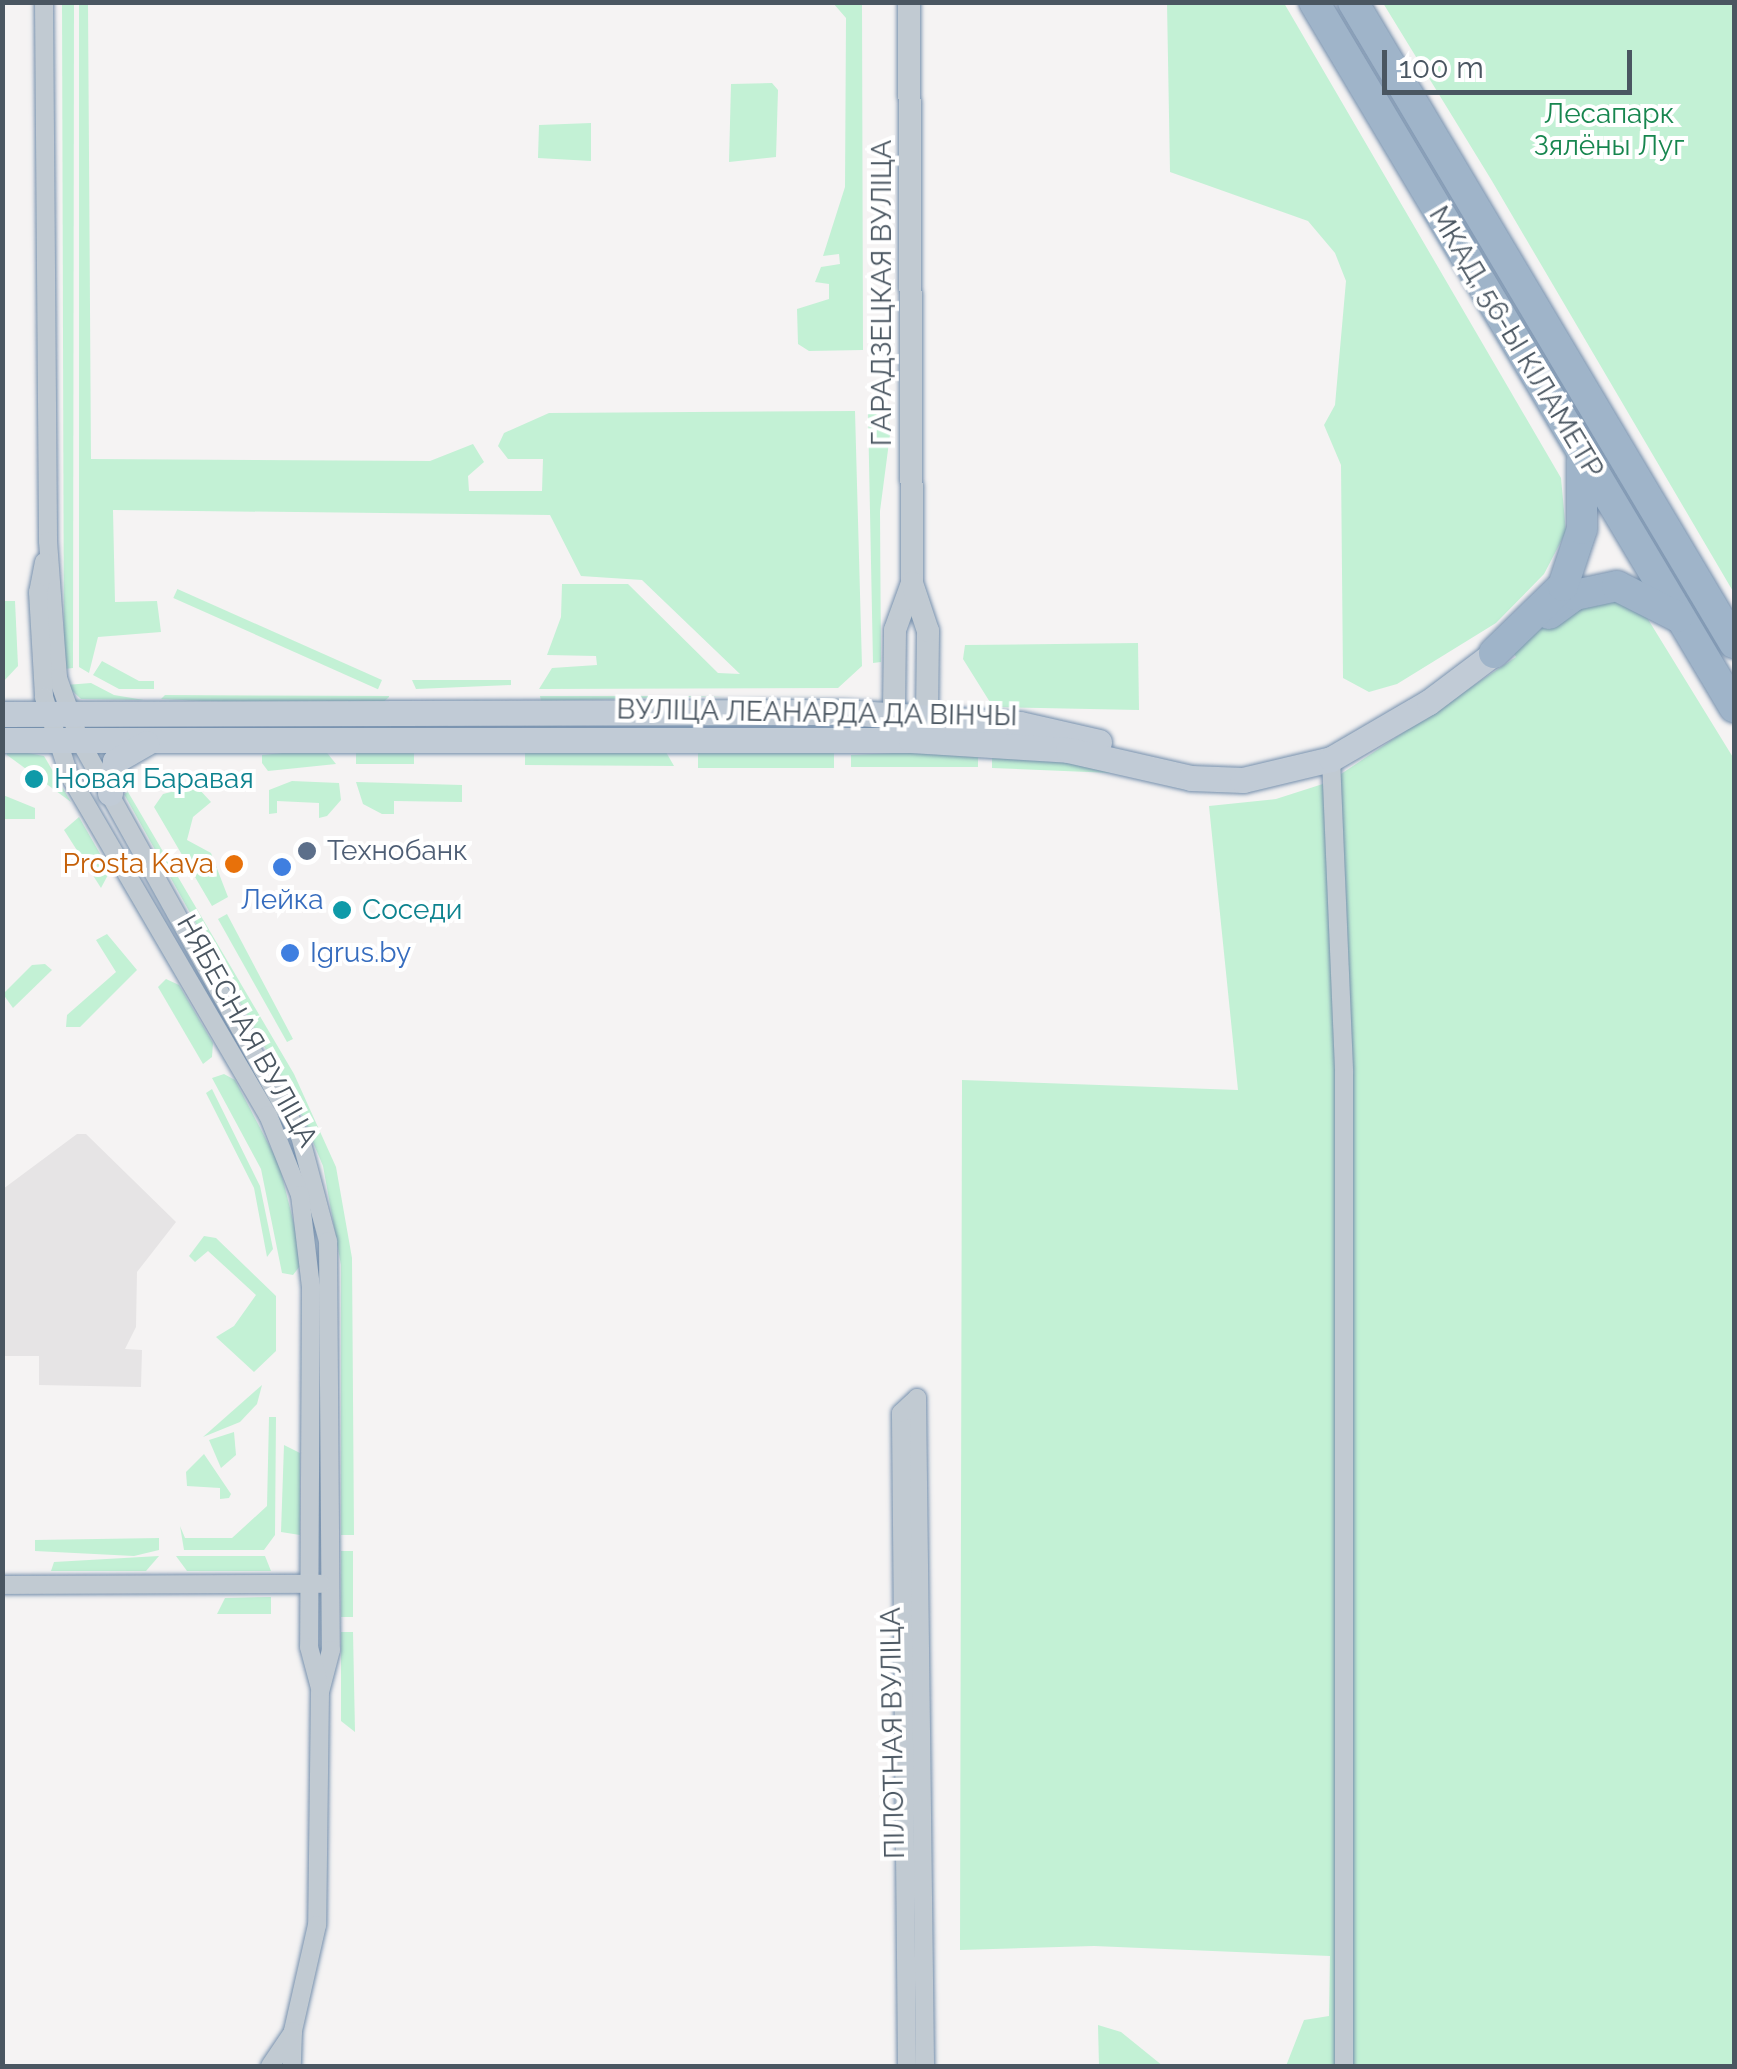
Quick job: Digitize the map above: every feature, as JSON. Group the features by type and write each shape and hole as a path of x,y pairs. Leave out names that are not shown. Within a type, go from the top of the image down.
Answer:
{"highway":[{"name":"МКАД, 56-Ы КІЛАМЕТР","path":"1314,2 1727,694"},
{"name":"МКАД, 56-Ы КІЛАМЕТР","path":"1353,2 1734,644"},
{"path":"1494,653 1564,586 1582,529 1581,452"},
{"path":"1494,653 1568,598 1589,590 1617,586 1650,597 1684,621"}],"main road":[{"path":"1170,773 1242,780 1331,759 1429,702 1494,653"},
{"name":"ВУЛІЦА ЛЕАНАРДА ДА ВІНЧЫ","path":"2,714 894,714 1058,729 1170,773"},
{"name":"ВУЛІЦА ЛЕАНАРДА ДА ВІНЧЫ","path":"2,740 150,742 382,736 662,743 912,740 1068,750 1170,773"},
{"path":"110,793 118,758 150,742"}],"street":[{"name":"НЯБЕСНАЯ ВУЛІЦА","path":"44,2 48,542 38,592 58,714 88,812 241,1068 289,1160 308,1243 309,1647 320,1692"},
{"name":"ГАРАДЗЕЦКАЯ ВУЛІЦА","path":"909,2 912,583 928,631 927,716"},
{"name":"ГАРАДЗЕЦКАЯ ВУЛІЦА","path":"894,714 895,630 912,583"},
{"path":"894,714 912,740 927,716"},
{"name":"НЯБЕСНАЯ ВУЛІЦА","path":"68,740 110,793 261,1062 307,1152 326,1226 331,1650 320,1692 317,1925 293,2031 292,2066"},
{"path":"1331,759 1344,1072 1344,2066"},
{"path":"241,1068 261,1062"},
{"name":"ПІЛОТНАЯ ВУЛІЦА","path":"907,2066 915,1990 917,1398 901,1412 915,1990 924,2066"},
{"path":"2,1584 332,1584"},
{"name":"НЯБЕСНАЯ ВУЛІЦА","path":"270,2066 293,2031"}],"shaded area":[{"path":"77,1134 86,1134 176,1222 137,1272 136,1327 125,1349 142,1350 141,1387 39,1385 39,1356 3,1356 3,1189"}],"green space":[{"path":"62,3 74,3 73,668 64,669"},
{"path":"79,3 88,3 91,459 430,461 473,444 484,462 468,476 469,491 542,491 543,459 508,459 498,446 504,433 549,413 855,411 862,666 838,688 539,689 552,668 597,665 596,656 547,655 561,617 562,584 628,584 718,673 740,674 642,580 581,576 550,515 113,510 115,602 157,601 161,632 98,637 89,673 79,667"},
{"path":"833,3 862,3 863,350 809,351 798,344 797,309 829,299 829,284 815,282 821,267 840,264 839,254 823,256 845,187 846,18"},
{"path":"1167,3 1284,3 1561,478 1566,532 1544,574 1496,623 1397,684 1369,692 1343,678 1341,465 1324,425 1335,405 1346,281 1335,253 1308,221 1170,172"},
{"name":"Лесапарк Зялёны Луг","path":"1383,3 1734,3 1734,593 1492,181"},
{"path":"772,83 778,90 776,157 729,162 731,84"},
{"path":"591,123 591,161 538,158 539,125"},
{"path":"868,411 884,413 891,427 880,511 881,662 873,663"},
{"path":"177,589 382,680 378,689 173,598"},
{"path":"1581,596 1638,603 1734,759 1734,2066 1286,2066 1304,2020 1329,2016 1330,1956 1094,1946 960,1950 962,1080 1238,1090 1209,806 1276,799 1329,782 1516,657 1513,652"},
{"path":"3,601 15,601 18,666 3,682"},
{"path":"1138,643 1139,710 993,707 963,659 965,645"},
{"path":"102,661 139,681 154,681 154,689 119,689 93,675"},
{"path":"412,680 511,680 511,685 416,689"},
{"path":"91,683 114,695 144,700 81,699 66,685"},
{"path":"165,695 389,697 376,709 161,699"},
{"path":"540,696 726,696 541,701"},
{"path":"7,749 44,756 71,802 7,755"},
{"path":"324,749 336,764 268,771 262,763 262,755"},
{"path":"525,749 666,752 674,766 525,765"},
{"path":"978,749 978,767 851,767 851,755"},
{"path":"992,749 1112,770 1112,773 992,768"},
{"path":"356,751 414,751 414,764 356,764"},
{"path":"698,753 834,753 834,768 698,768"},
{"path":"292,781 339,783 341,800 327,816 319,818 319,803 277,801 277,813 269,814 269,790"},
{"path":"356,782 462,785 462,802 394,801 394,814 382,814 363,804"},
{"path":"198,788 211,802 193,817 187,840 211,853 228,897 212,906 154,807 163,794"},
{"path":"128,792 294,1074 336,1167 352,1258 354,1535 341,1535 341,1265 323,1166 299,1109 124,794"},
{"path":"3,795 35,808 35,819 3,819"},
{"path":"79,817 110,871 101,888 64,830"},
{"path":"227,914 293,1039 287,1042 218,919"},
{"path":"107,934 137,970 80,1027 66,1027 67,1015 116,972 96,940"},
{"path":"45,964 52,970 13,1008 3,994 32,965"},
{"path":"166,979 179,985 213,1043 212,1057 203,1064 158,987"},
{"path":"224,1074 235,1080 279,1164 298,1240 300,1266 293,1275 282,1273 261,1169 212,1078"},
{"path":"212,1089 260,1186 273,1249 267,1257 254,1188 206,1093"},
{"path":"204,1236 216,1238 276,1296 276,1351 254,1372 216,1337 234,1326 256,1295 208,1251 195,1262 189,1256"},
{"path":"262,1385 257,1404 240,1422 203,1437"},
{"path":"269,1417 276,1417 275,1535 264,1550 184,1550 180,1526 185,1538 232,1538 267,1506"},
{"path":"234,1432 236,1455 221,1468 209,1440"},
{"path":"284,1445 300,1453 300,1535 281,1532"},
{"path":"204,1454 231,1494 229,1498 220,1499 220,1488 187,1486 186,1472"},
{"path":"159,1538 159,1550 134,1556 35,1551 35,1540"},
{"path":"341,1551 353,1551 353,1617 341,1617"},
{"path":"159,1556 146,1571 51,1571 54,1562"},
{"path":"176,1556 265,1556 271,1571 187,1571"},
{"path":"271,1597 271,1614 217,1614 225,1598"},
{"path":"341,1632 353,1632 355,1732 341,1721"},
{"path":"1098,2025 1121,2032 1163,2066 1099,2066"}],"place":[{"name":"Новая Баравая","path":"34,779"},
{"name":"Технобанк","path":"307,851"},
{"name":"Prosta Kava","path":"234,864"},
{"name":"Лейка","path":"282,867"},
{"name":"Соседи","path":"342,910"},
{"name":"Igrus.by","path":"290,953"}]}
